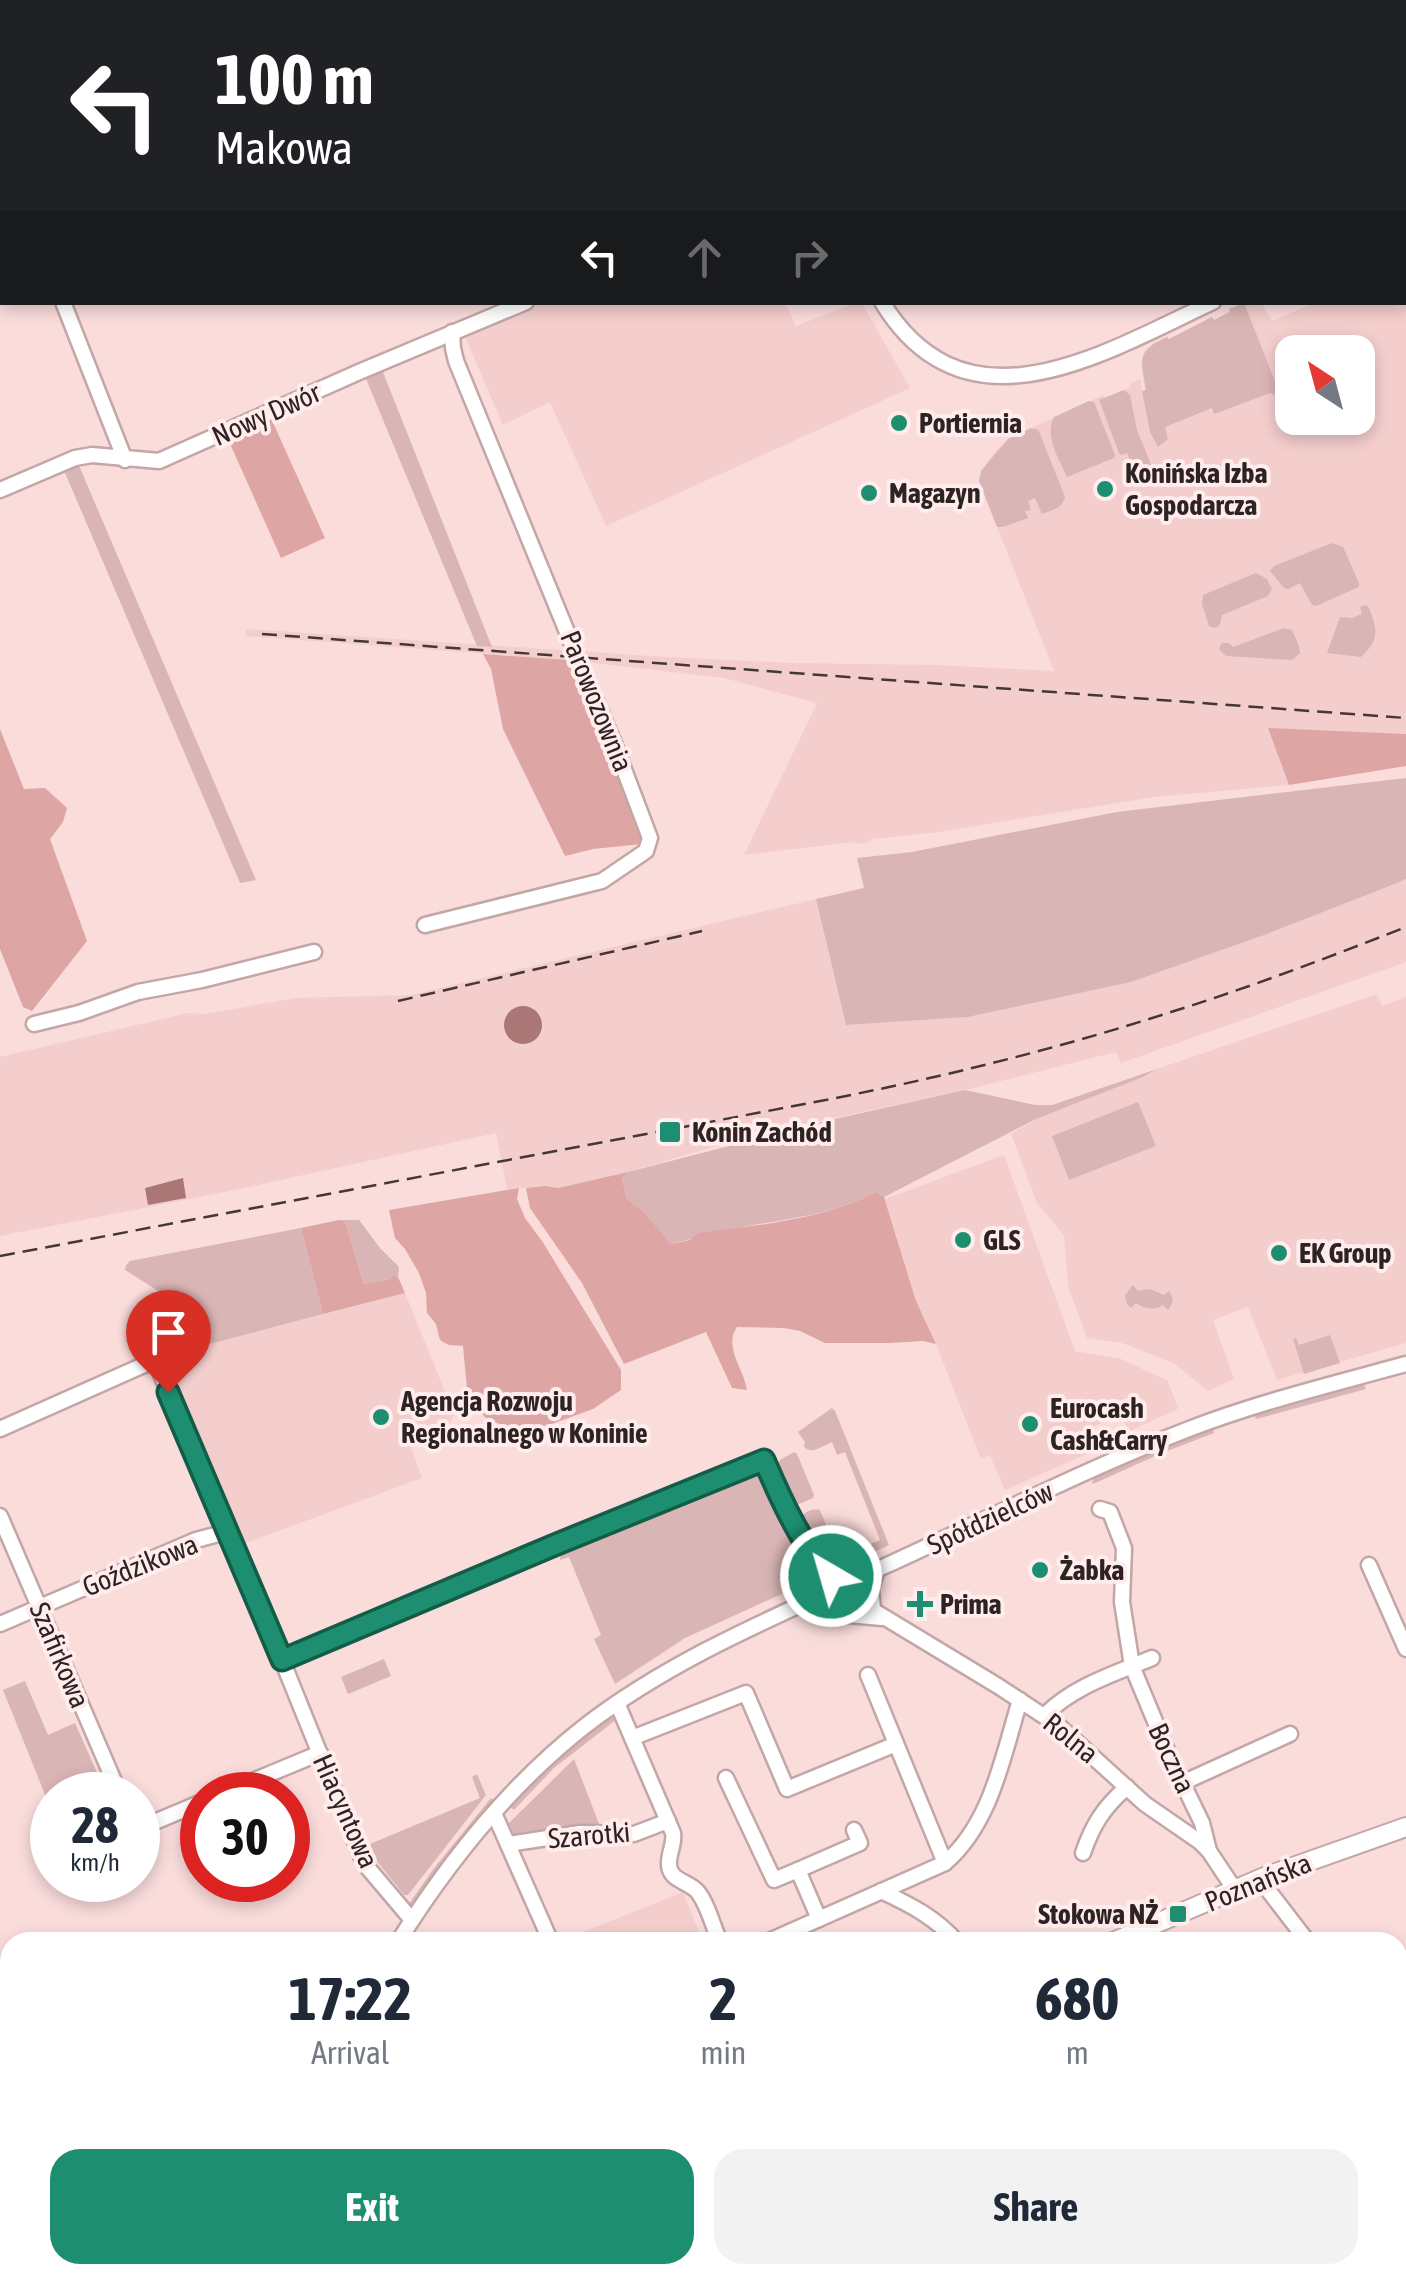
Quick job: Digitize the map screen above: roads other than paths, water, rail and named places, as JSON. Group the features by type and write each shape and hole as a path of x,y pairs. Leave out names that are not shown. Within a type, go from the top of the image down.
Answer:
{"main road":[{"name":"Poznańska","path":"1136,1932 1262,1878 1406,1827"}],"street":[{"path":"64,305 125,460"},
{"name":"Nowy Dwór","path":"0,490 92,455 159,461 519,305"},
{"path":"884,305 908,336 943,362 974,374 1014,377 1080,362 1206,305"},
{"name":"Parowozownia","path":"425,925 602,881 646,851 650,838 456,361 452,332"},
{"path":"34,1024 138,992 314,952"},
{"name":"Hiacyntowa","path":"0,1429 154,1360 361,1856 412,1920"},
{"name":"Spółdzielców","path":"404,1932 494,1813 554,1752 617,1703 687,1660 1189,1429 1406,1364"},
{"path":"282,1660 764,1460 794,1526 833,1583 833,1590"},
{"name":"Boczna","path":"1100,1509 1110,1512 1124,1548 1122,1602 1132,1666 1168,1755 1202,1823 1209,1852"},
{"name":"Szafirkowa","path":"0,1516 110,1772"},
{"name":"Goździkowa","path":"0,1624 196,1540 226,1532"},
{"path":"1369,1565 1406,1649"},
{"path":"821,1569 877,1570 870,1591 878,1613"},
{"path":"811,1601 821,1569"},
{"name":"Rolna","path":"833,1590 838,1606 849,1615 878,1613 1044,1715 1126,1787 1209,1852 1235,1890"},
{"path":"1044,1715 1060,1700 1088,1685 1152,1658"},
{"path":"868,1675 945,1863"},
{"path":"632,1738 746,1693 787,1790 896,1744"},
{"path":"790,1932 945,1863 960,1850 974,1831 992,1789 1020,1700"},
{"path":"617,1703 668,1821 674,1841 668,1862 670,1870 700,1894 716,1932"},
{"path":"1182,1783 1290,1734"},
{"path":"274,1772 320,1753"},
{"path":"726,1778 774,1880 860,1843 854,1830"},
{"path":"1083,1852 1092,1828 1110,1801 1126,1787"},
{"path":"494,1813 547,1932"},
{"name":"Szarotki","path":"508,1844 580,1833 628,1835 668,1821"},
{"path":"798,1870 820,1919"},
{"path":"1262,1878 1300,1932"},
{"path":"881,1892 916,1908 947,1932"}],"railway":[{"path":"262,634 1406,718"},
{"path":"0,1256 945,1074 1168,1013 1406,927"},
{"path":"398,1001 702,931"}],"place":[{"name":"Portiernia","path":"899,423"},
{"name":"Konińska Izba Gospodarcza","path":"1105,489"},
{"name":"Magazyn","path":"869,493"},
{"name":"Konin Zachód","path":"670,1132"},
{"name":"GLS","path":"963,1240"},
{"name":"EK Group","path":"1279,1253"},
{"name":"Agencja Rozwoju Regionalnego w Koninie","path":"381,1417"},
{"name":"Eurocash Cash&Carry","path":"1030,1424"},
{"name":"Żabka","path":"1040,1570"},
{"name":"Prima","path":"920,1604"},
{"name":"Stokowa NŻ","path":"1178,1914"}]}
